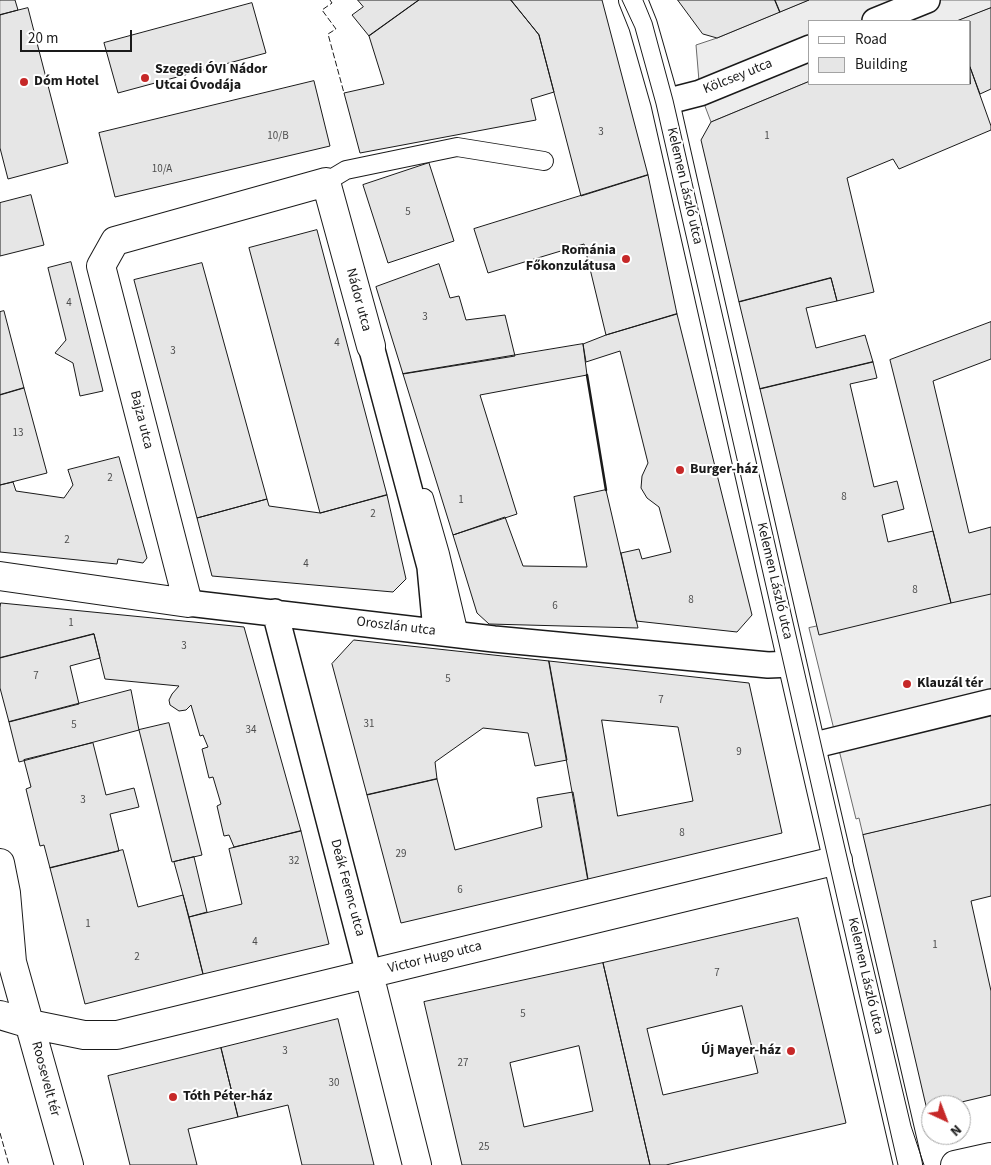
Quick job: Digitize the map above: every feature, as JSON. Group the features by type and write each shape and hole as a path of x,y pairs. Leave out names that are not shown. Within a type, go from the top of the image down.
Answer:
{"street":[{"name":"Kelemen László utca","path":"633,0 644,25 665,102 908,1165"},
{"path":"877,20 926,0"},
{"name":"Kölcsey utca","path":"665,102 700,93 808,49"},
{"name":"Bajza utca","path":"188,603 101,266 115,241 326,182"},
{"name":"Nádor utca","path":"326,182 448,633"},
{"name":"Oroszlán utca","path":"0,576 188,603 504,640 768,665 792,664"},
{"name":"Deák Ferenc utca","path":"275,612 370,974 417,1165"},
{"path":"811,746 991,702"},
{"name":"Victor Hugo utca","path":"30,1024 84,1035 117,1035 838,860"},
{"path":"0,863 6,893 12,962 30,1024"},
{"name":"Roosevelt tér","path":"0,1014 30,1024 69,1165"}],"lane":[{"path":"326,182 346,170 457,147 544,161"},
{"path":"413,460 440,554 448,633"}],"shaded area":[{"path":"809,0 991,0 991,8 960,20 808,20 808,82 711,122 700,93 696,45"},
{"name":"Klauzál tér","path":"991,590 991,805 863,835 859,818 856,819 809,628"}],"building":[{"path":"0,0 15,0 18,10 0,15"},
{"path":"358,0 419,0 369,36 352,15 363,7"},
{"path":"419,0 511,0 539,35 554,92 531,99 536,120 360,153 344,93 384,84 369,36"},
{"path":"511,0 602,0 648,175 581,196 539,35"},
{"path":"678,0 775,0 780,12 717,38 703,34"},
{"path":"775,0 809,0 780,12"},
{"path":"252,3 266,53 118,93 104,43"},
{"name":"Dóm Hotel","path":"28,8 68,163 8,179 0,148 0,15"},
{"path":"991,8 991,89 980,94 971,70 971,20 960,20"},
{"path":"971,70 991,130 899,169 893,159 847,178 874,292 837,301 831,278 739,302 701,140 711,122 808,82 808,85 971,85"},
{"path":"314,81 330,146 115,197 99,133"},
{"path":"429,163 454,241 388,263 363,185"},
{"name":"Románia Főkonzulátusa","path":"648,175 677,314 606,335 584,244 488,273 474,229"},
{"path":"31,195 44,245 0,256 0,203"},
{"path":"317,230 387,495 320,513 249,248"},
{"path":"71,262 103,391 80,396 73,363 55,353 66,340 48,268"},
{"path":"202,263 267,499 197,518 134,280"},
{"path":"439,264 450,298 459,296 466,320 505,315 515,356 403,374 376,287"},
{"path":"831,278 837,301 806,308 816,348 865,335 873,362 760,389 739,302"},
{"path":"4,311 24,388 0,395 0,312"},
{"name":"Burger-ház","path":"677,314 752,615 737,632 636,621 621,553 639,549 642,559 671,552 659,507 647,498 641,488 642,476 648,463 620,351 586,362 583,344 606,335"},
{"path":"991,322 991,359 933,381 969,533 991,527 991,594 951,603 890,360"},
{"path":"583,344 587,375 480,395 517,514 453,535 403,374"},
{"path":"873,362 877,378 850,384 874,487 897,481 904,509 882,515 888,542 933,531 951,603 819,635 760,389"},
{"path":"24,388 47,473 0,485 0,395"},
{"path":"119,457 147,558 143,563 118,559 117,564 0,552 0,485 13,482 16,491 64,498 73,485 68,470"},
{"path":"606,490 638,628 489,624 477,613 453,535 505,517 523,566 587,567 574,497"},
{"path":"387,495 406,579 393,592 212,576 197,518 267,499 269,506 320,513"},
{"path":"1,603 244,627 301,831 234,847 229,835 224,836 217,806 221,804 213,777 209,778 202,749 208,747 203,735 200,736 191,705 186,710 179,711 170,705 169,700 179,686 105,679 94,634 0,658"},
{"path":"94,634 100,658 70,666 79,704 9,722 0,688 0,658"},
{"path":"354,640 549,661 567,760 535,766 528,733 483,728 435,762 437,779 367,795 332,664"},
{"path":"549,661 749,683 782,833 588,879","holes":["602,720 678,727 693,801 618,816"]},
{"path":"131,690 139,730 19,762 9,722"},
{"path":"169,723 202,855 172,862 139,730"},
{"path":"93,743 106,795 134,788 139,807 110,814 119,851 50,868 44,845 40,846 26,789 31,787 24,760"},
{"path":"437,779 455,850 542,827 537,798 573,792 588,879 401,923 367,795"},
{"path":"991,805 991,896 971,901 991,991 991,1095 971,1100 971,1095 924,1095 863,835"},
{"path":"301,831 329,944 203,974 189,917 242,904 229,849"},
{"path":"123,850 138,907 183,895 203,974 85,1004 50,868"},
{"path":"194,857 207,912 189,917 174,862"},
{"name":"Új Mayer-ház","path":"798,918 846,1123 666,1165 650,1165 603,963","holes":["742,1006 758,1073 663,1095 647,1029"]},
{"path":"603,963 650,1165 462,1165 424,1002","holes":["579,1046 593,1111 524,1127 510,1063"]},
{"path":"338,1019 374,1165 302,1165 288,1105 238,1117 221,1048"},
{"name":"Tóth Péter-ház","path":"221,1048 238,1117 188,1129 197,1165 130,1165 108,1076"}],"tram line":[{"path":"622,0 635,28 656,104 898,1165"},
{"path":"643,0 652,22 673,100 847,857 911,1126 924,1165"}],"fence":[{"path":"330,0 332,3 322,10 336,29 328,34 344,93"},
{"path":"0,1133 9,1165"}],"wall":[{"path":"587,375 606,490"}],"place":[{"name":"Szegedi ÓVI Nádor Utcai Óvodája","path":"145,78"},
{"name":"Dóm Hotel","path":"24,82"},
{"name":"Románia Főkonzulátusa","path":"626,259"},
{"name":"Burger-ház","path":"680,470"},
{"name":"Klauzál tér","path":"907,684"},
{"name":"Új Mayer-ház","path":"791,1051"},
{"name":"Tóth Péter-ház","path":"173,1097"}]}
